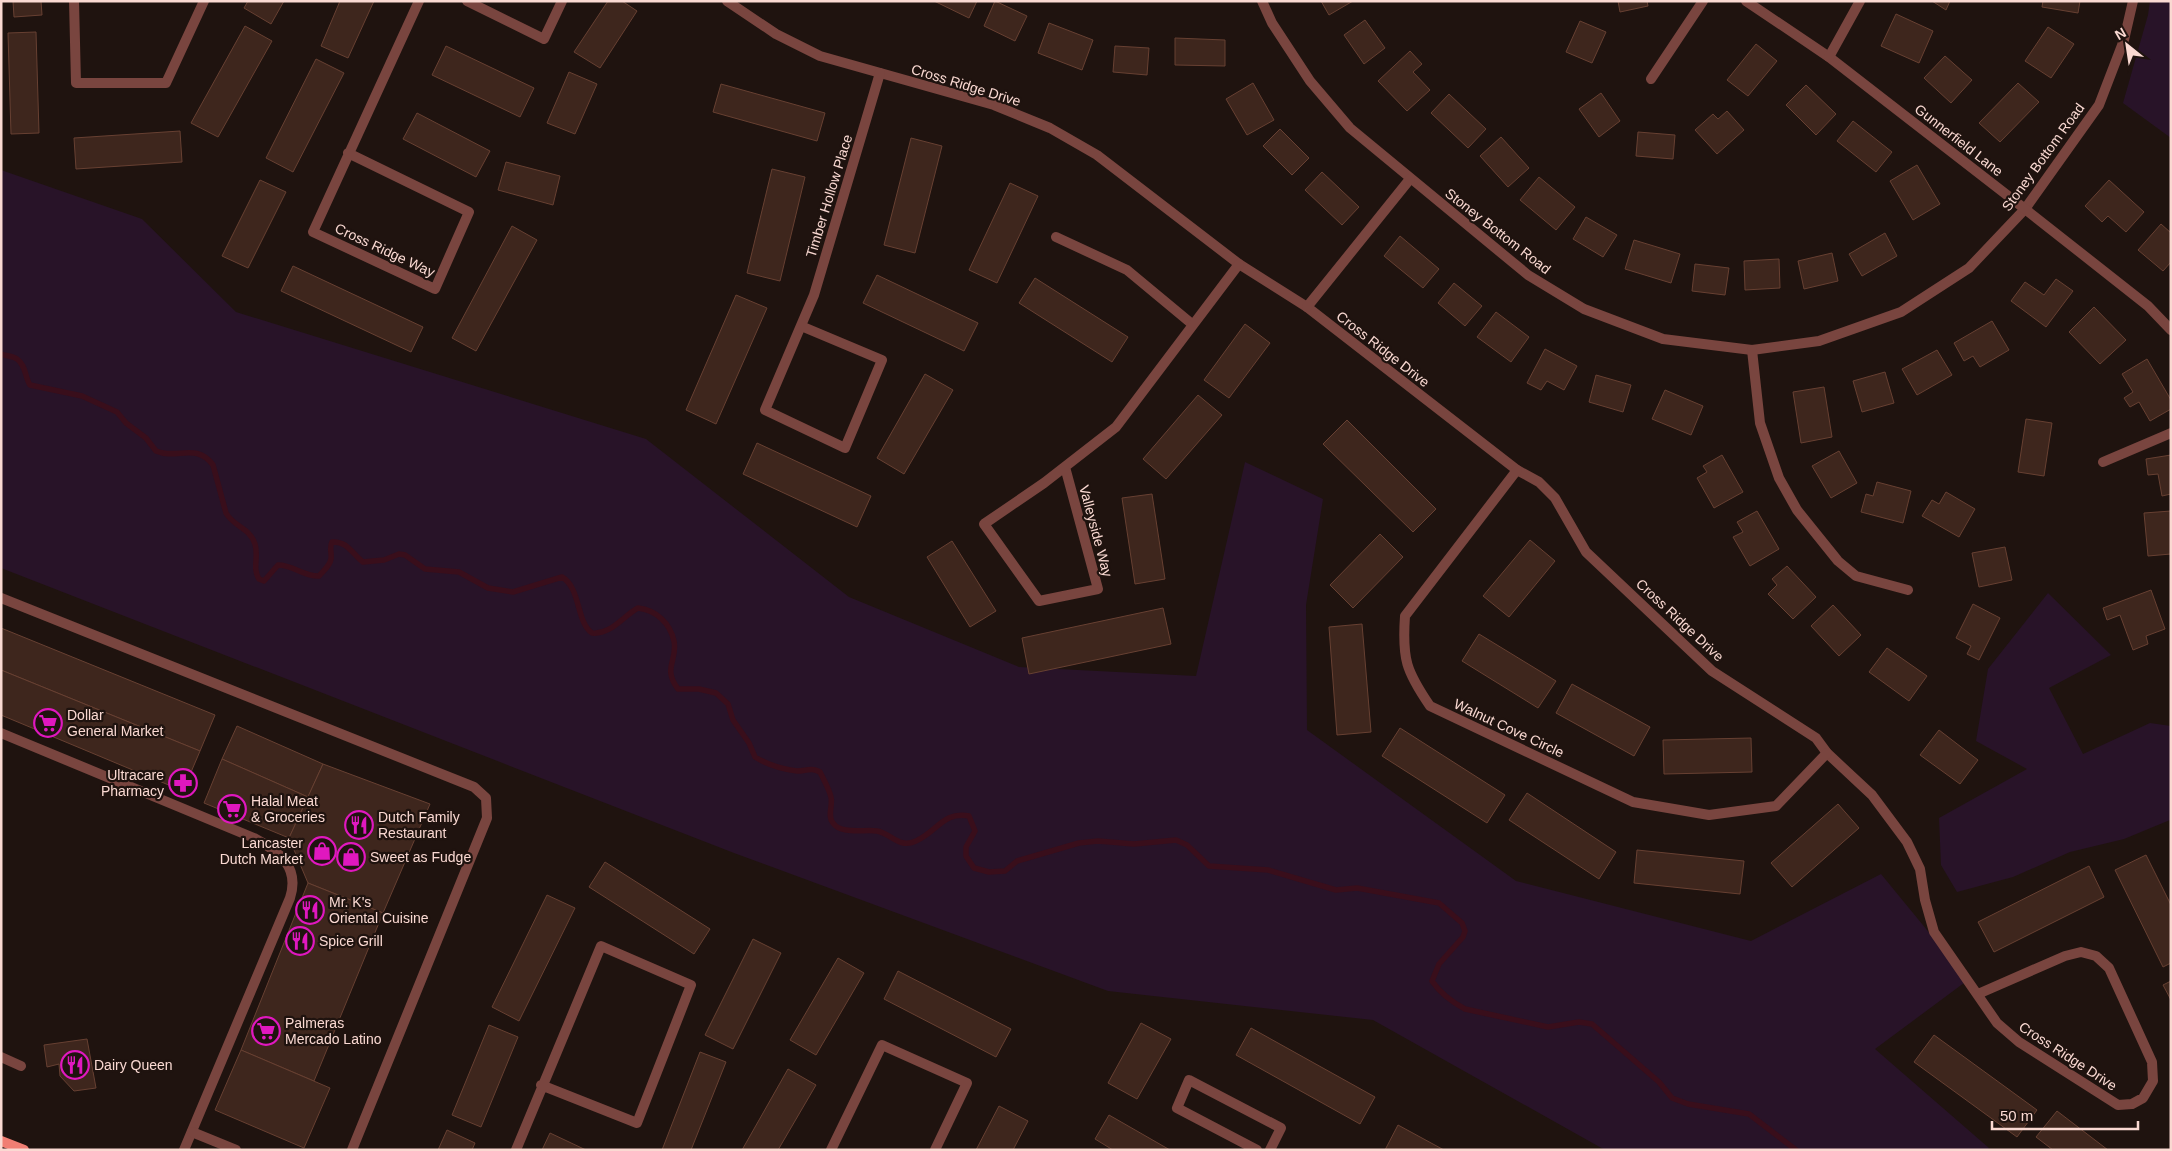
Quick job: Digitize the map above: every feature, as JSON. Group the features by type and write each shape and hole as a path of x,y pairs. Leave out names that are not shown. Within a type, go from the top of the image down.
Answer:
{"street":[{"path":"74,1 76,83 166,83 204,1"},
{"name":"Cross Ridge Way","path":"348,154 469,212 435,289 313,232 348,154 419,1"},
{"path":"468,1 544,39 562,1"},
{"name":"Cross Ridge Drive","path":"726,1 776,34 820,56 994,104 1050,128 1097,155 1239,264 1307,307 1517,470 1539,482 1555,498 1586,552 1712,671 1816,738 1827,753 1872,795 1906,842 1920,868 1925,900 1934,932 1997,1023 2019,1042 2118,1105 2132,1104 2143,1098 2153,1081 2152,1062 2109,968 2096,956 2081,952 2065,956 1978,994"},
{"name":"Stoney Bottom Road","path":"1262,1 1272,23 1310,81 1350,128 1528,274 1584,309 1663,340 1752,350 1819,341 1901,312 1969,268 2025,209 2099,105 2124,40 2133,1"},
{"path":"1651,79 1703,1"},
{"name":"Gunnerfield Lane","path":"1746,1 1829,57 2148,306 2171,330"},
{"path":"1829,57 1860,1"},
{"name":"Timber Hollow Place","path":"801,326 882,360 846,448 765,410 814,295 880,73"},
{"path":"1307,307 1410,179"},
{"path":"1056,237 1127,270 1192,324"},
{"name":"Valleyside Way","path":"1065,467 1098,589 1039,601 984,524 1065,467 1116,426 1239,264"},
{"path":"1752,350 1760,423 1779,478 1797,510 1838,561 1856,576 1908,590"},
{"path":"2103,462 2171,433"},
{"name":"Walnut Cove Circle","path":"1517,470 1405,616 1403,645 1410,678 1430,706 1633,802 1710,814 1776,806 1827,753"},
{"path":"1,598 474,787 486,798 487,818 352,1150"},
{"path":"1,733 254,838 278,853 291,871 294,884 290,898 184,1150"},
{"path":"516,1150 541,1085 601,946 691,985 636,1123 541,1085"},
{"path":"831,1150 882,1046 967,1083 935,1150"},
{"path":"1,1058 21,1066"},
{"path":"1256,1150 1177,1108 1189,1080 1281,1128 1270,1150"},
{"path":"192,1132 236,1150"},
{"path":"1,1141 24,1150"}],"shaded area":[{"path":"2150,1 2171,1 2171,138 2123,103 2148,15"},
{"path":"1,170 142,219 236,312 646,439 849,597 1019,667 1196,676 1245,462 1323,499 1306,605 1307,730 1516,881 1751,941 1881,874 1968,980 1875,1049 1989,1148 1987,1150 1605,1150 1373,1020 1108,991 734,853 1,568"},
{"path":"2048,593 2111,655 2049,688 2083,754 2150,723 2171,726 2171,822 2170,820 2124,839 2070,852 2013,877 1957,892 1941,865 1939,818 2027,769 1976,741 1988,669"}],"building":[{"path":"13,1 41,1 42,15 14,17"},
{"path":"248,1 284,1 271,24 244,8"},
{"path":"340,1 374,1 348,58 321,46"},
{"path":"608,1 622,1 637,11 600,68 574,52"},
{"path":"934,1 977,1 969,18"},
{"path":"995,1 1027,16 1015,41 984,26"},
{"path":"1321,1 1353,1 1329,15"},
{"path":"1618,1 1647,1 1648,6 1620,12"},
{"path":"1932,1 1950,1 1946,10"},
{"path":"2043,1 2080,1 2078,13 2042,7"},
{"path":"1896,14 1933,31 1919,63 1881,46"},
{"path":"1365,20 1385,48 1364,64 1344,35"},
{"path":"1580,21 1606,32 1592,63 1566,52"},
{"path":"1049,23 1093,40 1082,70 1038,53"},
{"path":"245,26 272,41 218,137 191,123"},
{"path":"2048,27 2074,44 2051,78 2025,61"},
{"path":"36,32 39,133 11,134 8,33"},
{"path":"1175,38 1225,40 1225,66 1175,65"},
{"path":"1756,44 1777,61 1748,96 1727,80"},
{"path":"446,46 534,88 520,117 432,75"},
{"path":"1115,46 1149,48 1147,75 1113,72"},
{"path":"1410,51 1422,64 1413,72 1430,90 1407,111 1378,81"},
{"path":"1945,56 1972,80 1951,103 1924,78"},
{"path":"316,59 344,73 293,172 266,158"},
{"path":"569,72 597,84 575,134 547,123"},
{"path":"1253,83 1274,120 1247,135 1226,99"},
{"path":"2018,83 2039,102 2000,142 1979,123"},
{"path":"721,84 825,113 817,141 713,112"},
{"path":"1806,85 1836,114 1816,135 1786,105"},
{"path":"1601,93 1620,121 1599,137 1579,109"},
{"path":"1449,94 1486,129 1468,148 1431,113"},
{"path":"1727,111 1744,130 1717,154 1695,130 1713,114 1718,119"},
{"path":"417,113 490,151 476,177 403,139"},
{"path":"1853,121 1892,152 1876,172 1837,141"},
{"path":"1280,129 1309,158 1292,175 1263,146"},
{"path":"180,131 182,162 76,169 74,138"},
{"path":"1638,132 1675,135 1673,159 1636,156"},
{"path":"1501,137 1529,168 1508,187 1480,156"},
{"path":"911,138 942,146 915,253 884,245"},
{"path":"506,162 560,176 553,205 498,190"},
{"path":"1917,165 1940,204 1913,220 1890,181"},
{"path":"772,169 805,177 780,281 747,273"},
{"path":"1322,172 1359,207 1342,225 1305,190"},
{"path":"1539,177 1575,207 1556,230 1520,200"},
{"path":"260,180 286,192 248,268 222,256"},
{"path":"2109,180 2144,212 2126,232 2108,216 2102,222 2085,206"},
{"path":"1010,183 1038,196 997,283 969,270"},
{"path":"1586,217 1617,235 1603,257 1573,239"},
{"path":"2161,224 2171,233 2171,262 2163,271 2138,250"},
{"path":"512,226 537,240 476,351 452,338"},
{"path":"1885,233 1897,256 1862,276 1849,254"},
{"path":"1400,236 1439,269 1423,288 1384,256"},
{"path":"1634,240 1680,254 1671,283 1625,269"},
{"path":"1832,253 1838,281 1804,289 1798,261"},
{"path":"1779,259 1780,288 1745,290 1744,261"},
{"path":"1695,264 1729,268 1725,295 1692,291"},
{"path":"293,266 423,327 411,352 281,291"},
{"path":"877,275 978,323 964,351 863,303"},
{"path":"1035,278 1128,337 1112,362 1019,303"},
{"path":"2056,279 2073,291 2046,327 2011,301 2025,282 2044,295"},
{"path":"1454,283 1482,306 1465,326 1438,303"},
{"path":"736,295 767,308 716,424 686,410"},
{"path":"2094,307 2126,340 2100,364 2069,332"},
{"path":"1496,312 1529,337 1511,362 1477,337"},
{"path":"1992,321 2009,350 1980,367 1973,356 1964,361 1954,343"},
{"path":"1245,324 1270,343 1229,398 1204,380"},
{"path":"1545,349 1577,366 1564,390 1547,381 1541,390 1527,383"},
{"path":"1937,350 1952,375 1917,395 1902,369"},
{"path":"2147,359 2171,400 2171,409 2150,421 2139,402 2130,407 2124,398 2133,392 2122,374"},
{"path":"1885,372 1894,403 1862,412 1853,381"},
{"path":"925,374 953,390 904,474 877,458"},
{"path":"1596,375 1631,385 1623,412 1589,402"},
{"path":"1824,387 1832,437 1801,443 1793,392"},
{"path":"1665,390 1703,406 1691,435 1652,419"},
{"path":"1198,395 1222,415 1166,479 1143,459"},
{"path":"2026,419 2052,423 2044,476 2018,472"},
{"path":"1347,420 1436,509 1413,532 1323,444"},
{"path":"757,443 871,496 857,527 743,474"},
{"path":"1839,451 1857,483 1831,498 1812,466"},
{"path":"1722,455 1743,492 1714,508 1697,478 1707,472 1703,466"},
{"path":"2171,455 2171,494 2162,496 2158,474 2148,475 2146,459"},
{"path":"1877,482 1911,491 1903,523 1861,512 1866,494 1873,496"},
{"path":"1946,492 1975,509 1959,537 1922,516 1932,500 1939,504"},
{"path":"1152,494 1165,579 1135,584 1122,498"},
{"path":"1757,511 1779,549 1750,566 1733,537 1743,532 1737,522"},
{"path":"2171,511 2171,554 2148,556 2144,513"},
{"path":"1380,534 1403,557 1353,608 1330,585"},
{"path":"1530,540 1555,561 1509,617 1483,596"},
{"path":"952,541 996,611 970,627 927,557"},
{"path":"2005,547 2012,580 1979,587 1972,553"},
{"path":"1787,566 1816,597 1793,619 1768,594 1777,585 1772,579"},
{"path":"2151,590 2165,629 2146,636 2148,644 2133,650 2120,615 2107,620 2103,608"},
{"path":"1973,604 2000,618 1979,660 1967,654 1971,646 1956,638"},
{"path":"1833,605 1861,635 1839,656 1811,626"},
{"path":"1163,608 1171,644 1029,674 1022,638"},
{"path":"1362,624 1371,732 1337,735 1329,627"},
{"path":"1,628 215,715 200,751 1,670"},
{"path":"1479,634 1556,681 1538,708 1462,661"},
{"path":"1887,648 1927,676 1909,701 1869,672"},
{"path":"1,670 200,751 183,791 1,715"},
{"path":"1572,684 1650,727 1634,756 1556,713"},
{"path":"237,726 323,764 308,797 222,759"},
{"path":"1400,728 1505,795 1487,823 1382,756"},
{"path":"1939,730 1978,760 1960,784 1920,755"},
{"path":"1751,738 1752,772 1664,774 1663,740"},
{"path":"222,759 308,797 289,838 204,803"},
{"path":"323,764 430,804 383,913 308,883 289,838"},
{"path":"1527,793 1616,852 1599,879 1509,820"},
{"path":"1838,804 1859,828 1792,887 1771,863"},
{"path":"1637,850 1744,861 1740,894 1634,883"},
{"path":"2146,855 2171,905 2171,963 2163,967 2115,870"},
{"path":"605,862 710,929 694,954 589,887"},
{"path":"2089,866 2104,897 1994,952 1978,922"},
{"path":"308,883 383,913 314,1081 241,1050"},
{"path":"547,895 575,908 519,1021 492,1007"},
{"path":"753,939 781,953 733,1049 705,1035"},
{"path":"838,958 864,973 816,1055 790,1040"},
{"path":"898,971 1011,1029 996,1057 884,999"},
{"path":"2171,981 2171,1000 2163,985"},
{"path":"1141,1023 1171,1039 1137,1099 1108,1083"},
{"path":"489,1025 518,1037 481,1127 452,1115"},
{"path":"1251,1028 1375,1097 1360,1124 1236,1055"},
{"path":"1934,1035 2037,1110 2017,1137 1914,1062"},
{"name":"Dairy Queen","path":"87,1039 96,1088 74,1091 60,1076 59,1064 47,1067 44,1045"},
{"path":"241,1050 330,1088 304,1148 215,1110"},
{"path":"700,1052 726,1062 691,1150 662,1150"},
{"path":"788,1069 816,1085 778,1150 742,1150"},
{"path":"999,1106 1028,1121 1013,1150 976,1150"},
{"path":"2057,1111 2108,1150 2053,1150 2036,1137"},
{"path":"1109,1115 1170,1150 1113,1150 1095,1139"},
{"path":"1398,1125 1444,1150 1385,1150"},
{"path":"447,1130 475,1143 472,1150 438,1150"},
{"path":"550,1133 586,1150 542,1150"}],"waterway":[{"path":"1,354 14,357 20,362 30,385 82,396 117,412 126,423 146,438 156,451 171,454 193,453 207,458 213,465 226,513 233,522 246,531 253,539 256,553 256,571 259,579 264,581 278,565 309,575 319,576 330,562 332,542 346,546 363,562 384,560 399,554 405,555 425,569 459,572 488,588 513,592 562,577 572,589 583,621 592,633 599,633 611,628 638,608 651,611 661,618 666,623 674,641 675,648 671,675 678,689 699,689 716,693 728,704 733,720 749,743 755,757 786,769 797,771 811,769 820,772 831,797 831,820 837,827 854,831 877,831 900,842 910,843 923,837 946,819 960,815 969,816 975,831 966,847 966,856 974,868 989,872 1005,871 1017,861 1079,843 1098,841 1134,844 1176,840 1187,845 1209,866 1268,870 1336,890 1357,888 1439,903 1462,923 1465,931 1463,937 1439,964 1432,981 1451,1000 1465,1009 1548,1027 1579,1022 1592,1024 1659,1082 1672,1098 1688,1104 1749,1114 1796,1150"}],"place":[{"name":"Dollar General Market","path":"48,723"},
{"name":"Ultracare Pharmacy","path":"183,783"},
{"name":"Halal Meat & Groceries","path":"232,809"},
{"name":"Dutch Family Restaurant","path":"359,825"},
{"name":"Lancaster Dutch Market","path":"322,851"},
{"name":"Sweet as Fudge","path":"351,857"},
{"name":"Mr. K's Oriental Cuisine","path":"310,910"},
{"name":"Spice Grill","path":"300,941"},
{"name":"Palmeras Mercado Latino","path":"266,1031"},
{"name":"Dairy Queen","path":"75,1065"}]}
